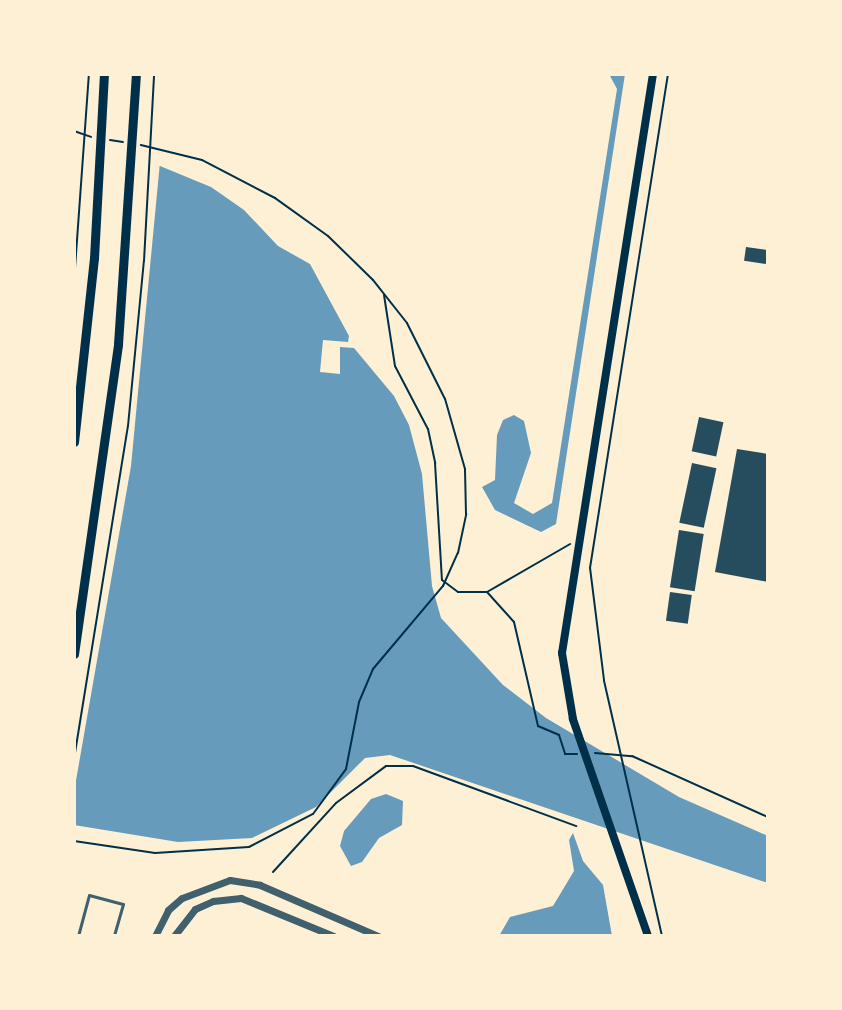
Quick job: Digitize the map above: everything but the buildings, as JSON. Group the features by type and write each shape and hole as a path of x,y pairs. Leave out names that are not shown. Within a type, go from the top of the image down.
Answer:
{"main road":[{"path":"74,442 94,258 104,74"},
{"path":"74,654 118,344 136,74"},
{"path":"648,936 564,687 562,653 653,74"}],"street":[{"path":"155,936 168,910 182,898 230,880 260,885 378,936"},
{"path":"174,936 195,909 241,898 333,936"}],"lane":[{"path":"78,936 89,895 123,904 114,936"}],"path":[{"path":"74,282 89,74"},
{"path":"74,759 128,426 144,261 154,74"},
{"path":"662,936 639,851 617,744 590,568 668,74"},
{"path":"74,131 175,150 223,169 305,218 345,251 383,293 429,362 454,420 466,481 460,544 432,604 377,661 367,680 351,755 337,786 306,820 257,844 184,854 74,841"},
{"path":"383,293 397,374 428,429 435,463 439,572 458,592 487,592 578,540"},
{"path":"487,592 514,622 538,726 559,735 565,754 579,754"},
{"path":"593,753 616,753 768,817"},
{"path":"273,872 336,803 386,766 413,766 576,826"}],"water":[{"path":"609,74 625,74 556,524 541,532 495,510 482,487 495,480 497,435 503,420 514,415 524,421 531,453 514,503 533,514 552,503 617,89"},
{"path":"74,143 160,166 211,187 244,210 278,246 310,264 349,336 348,342 323,340 320,372 340,374 340,347 354,348 394,396 409,425 422,474 432,586 441,618 503,685 546,718 679,797 768,836 768,883 390,755 365,758 316,807 252,838 178,842 74,825"},
{"path":"386,794 403,801 402,825 379,838 362,862 351,866 340,846 344,831 371,799"},
{"path":"573,833 583,861 603,885 612,936 499,936 510,917 553,906 574,871 569,840"}],"pier":[{"path":"75,139 160,162 131,466 74,792"}]}
